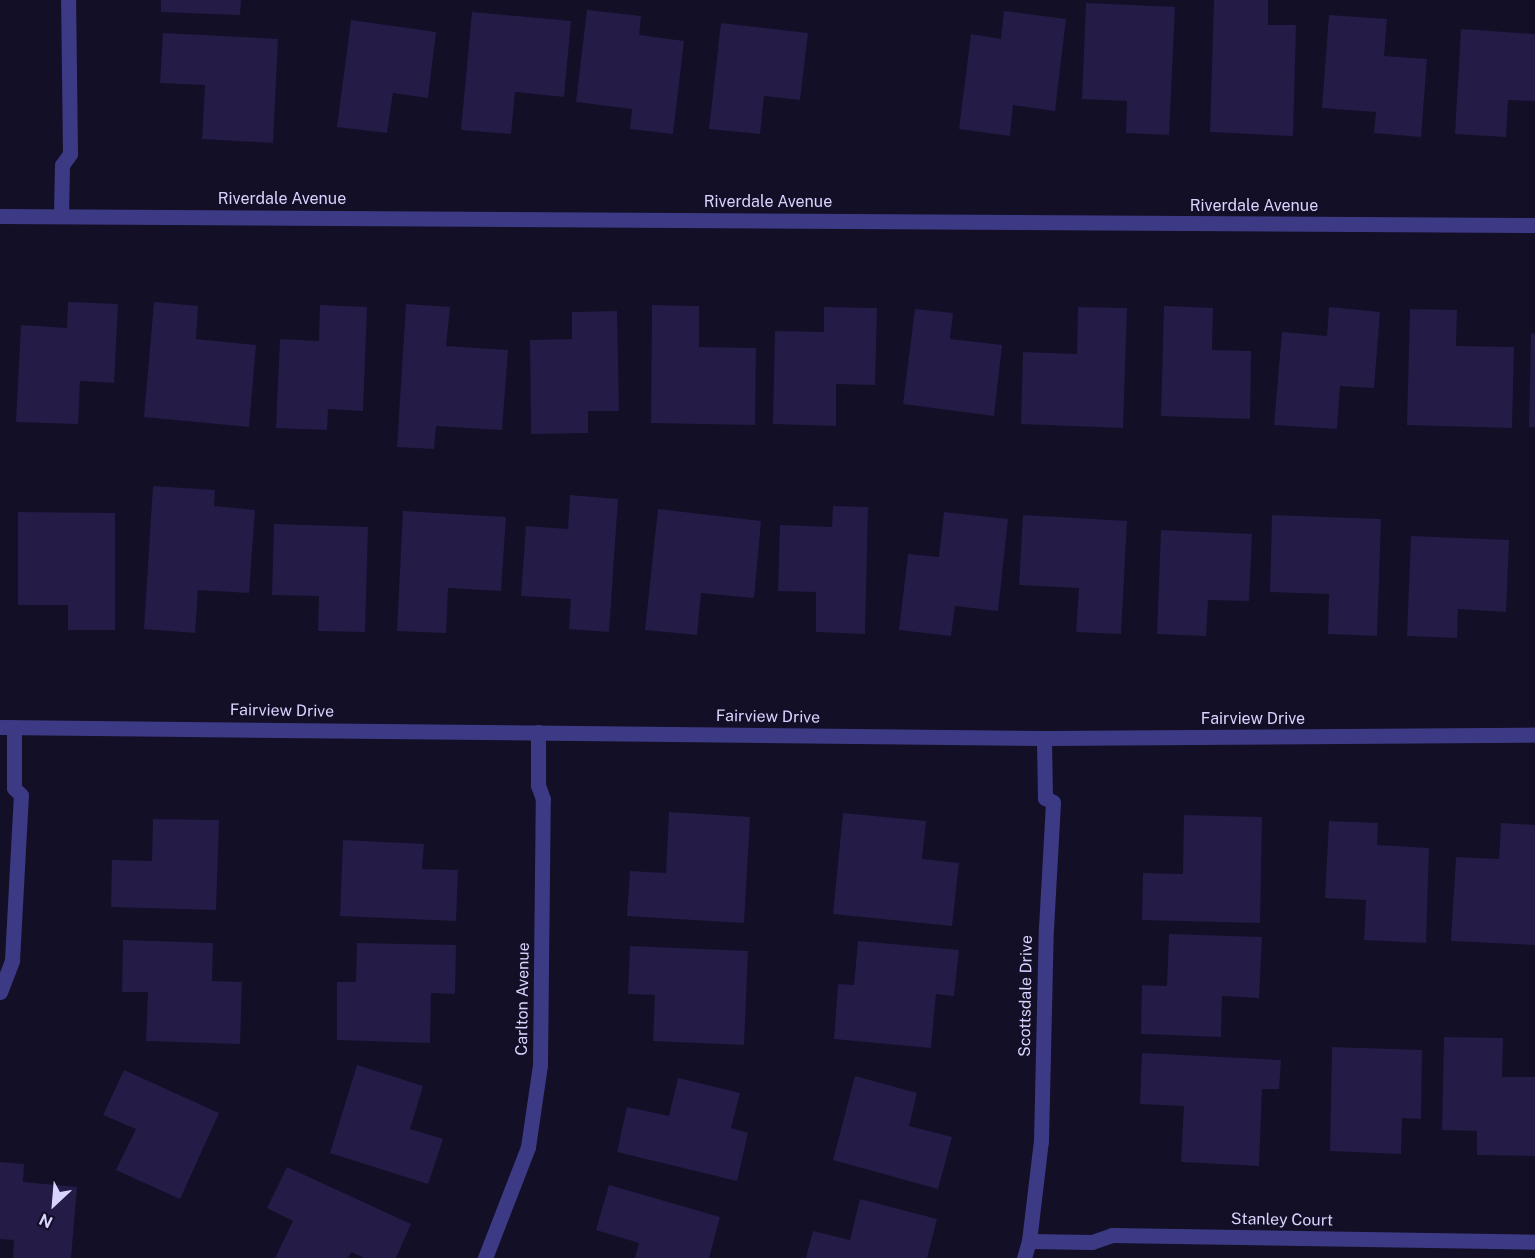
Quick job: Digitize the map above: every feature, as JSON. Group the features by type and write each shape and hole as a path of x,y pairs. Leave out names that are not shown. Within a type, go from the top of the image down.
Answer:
{"street":[{"path":"61,216 62,165 70,154 68,0"},
{"name":"Riverdale Avenue","path":"0,216 1535,225"},
{"path":"0,992 12,960 21,795 14,788 7,727"},
{"name":"Fairview Drive","path":"7,727 1044,738 1535,735"},
{"name":"Carlton Avenue","path":"485,1258 528,1146 540,1065 543,799 538,785 538,732"},
{"name":"Scottsdale Drive","path":"1024,1258 1029,1241 1041,1141 1046,928 1053,802 1045,798 1044,738"},
{"name":"Stanley Court","path":"1029,1241 1092,1242 1112,1235 1535,1242"}],"building":[{"path":"161,0 241,0 240,15 161,12"},
{"path":"1214,0 1268,0 1268,25 1296,25 1293,136 1210,132"},
{"path":"1086,3 1175,7 1169,135 1126,133 1127,101 1082,99"},
{"path":"587,10 641,16 639,35 684,41 673,134 630,129 632,109 576,102"},
{"path":"1004,11 1066,19 1055,111 1013,105 1010,136 959,129 971,34 1001,39"},
{"path":"472,12 571,21 564,97 515,92 511,134 461,130"},
{"path":"1329,15 1387,19 1384,56 1427,59 1421,137 1374,133 1376,112 1322,108"},
{"path":"351,20 436,32 428,98 393,93 387,133 337,127"},
{"path":"721,23 808,33 800,100 764,96 760,134 709,129"},
{"path":"1461,29 1535,34 1535,101 1508,100 1506,137 1455,134"},
{"path":"163,33 278,39 273,143 202,139 205,85 160,83"},
{"path":"68,302 118,304 114,383 80,381 78,424 16,422 21,325 67,328"},
{"path":"154,302 198,306 196,339 256,345 249,427 144,417"},
{"path":"406,304 450,307 446,346 508,350 502,430 436,426 434,449 397,447"},
{"path":"320,305 367,307 363,411 328,409 327,430 276,428 280,339 319,341"},
{"path":"652,305 699,306 699,347 756,348 755,425 651,423"},
{"path":"1164,306 1213,308 1212,350 1251,351 1250,419 1161,416"},
{"path":"824,307 877,308 875,385 836,384 836,426 773,424 775,331 824,332"},
{"path":"1078,307 1127,308 1123,428 1021,424 1023,352 1077,354"},
{"path":"1329,307 1380,312 1374,388 1340,386 1337,429 1274,425 1282,332 1327,336"},
{"path":"915,309 953,313 950,339 1002,345 994,416 903,404"},
{"path":"1410,309 1457,310 1456,346 1514,347 1512,428 1407,425"},
{"path":"617,311 619,411 588,411 588,433 531,434 530,340 572,339 572,312"},
{"path":"1531,333 1535,334 1535,427 1529,427"},
{"path":"153,486 215,490 214,506 255,510 249,593 198,590 195,633 144,629"},
{"path":"570,495 618,499 609,632 569,629 571,599 521,596 526,526 568,529"},
{"path":"833,506 868,507 865,634 816,632 816,592 778,591 780,525 832,527"},
{"path":"658,509 761,521 754,598 701,593 697,635 645,630"},
{"path":"403,511 506,517 501,591 448,588 446,633 397,631"},
{"path":"18,512 115,513 115,630 68,630 68,605 18,605"},
{"path":"944,512 1008,519 998,611 955,606 951,636 899,630 908,554 939,557"},
{"path":"1023,515 1127,521 1121,634 1076,632 1079,588 1019,585"},
{"path":"1272,515 1381,519 1377,636 1328,634 1329,594 1270,592"},
{"path":"274,524 368,527 365,632 318,631 319,596 272,595"},
{"path":"1161,530 1252,534 1249,601 1208,600 1206,636 1157,634"},
{"path":"1411,536 1509,540 1506,612 1458,609 1457,638 1407,636"},
{"path":"669,812 750,817 744,923 627,916 630,871 666,873"},
{"path":"843,813 926,821 922,859 959,863 952,926 833,914"},
{"path":"1184,815 1262,817 1260,923 1142,920 1143,873 1183,874"},
{"path":"153,819 219,820 216,910 111,907 112,860 152,861"},
{"path":"1329,821 1378,823 1377,845 1429,848 1426,943 1364,940 1366,900 1325,898"},
{"path":"1501,823 1535,825 1535,945 1451,941 1456,857 1499,859"},
{"path":"343,840 424,844 422,869 458,870 456,921 340,916"},
{"path":"1169,934 1262,937 1259,998 1222,996 1221,1037 1141,1034 1142,985 1167,986"},
{"path":"123,940 213,943 212,981 242,982 240,1044 146,1041 148,992 122,992"},
{"path":"858,941 959,950 954,996 936,994 931,1048 834,1039 838,984 854,985"},
{"path":"357,943 456,945 455,994 431,993 430,1043 337,1040 337,982 356,982"},
{"path":"630,946 748,951 744,1045 653,1041 655,995 628,994"},
{"path":"1444,1037 1503,1038 1502,1077 1535,1077 1535,1156 1477,1155 1477,1131 1442,1130"},
{"path":"1332,1047 1422,1050 1421,1119 1402,1118 1401,1154 1330,1151"},
{"path":"1142,1053 1281,1060 1279,1089 1262,1089 1259,1166 1181,1162 1184,1106 1140,1104"},
{"path":"357,1065 423,1086 410,1129 443,1139 428,1184 330,1153"},
{"path":"124,1070 219,1113 180,1199 116,1170 136,1129 103,1115"},
{"path":"855,1076 917,1093 909,1126 952,1137 938,1189 833,1160"},
{"path":"678,1078 740,1093 731,1128 748,1133 737,1181 617,1152 627,1107 669,1116"},
{"path":"0,1162 24,1164 23,1182 77,1187 71,1258 13,1258 14,1240 0,1239"},
{"path":"287,1167 411,1224 396,1258 365,1258 351,1252 348,1258 275,1258 293,1221 267,1208"},
{"path":"609,1185 720,1217 709,1258 635,1258 639,1243 596,1230"},
{"path":"860,1199 937,1219 927,1258 806,1258 813,1231 850,1240"}]}
